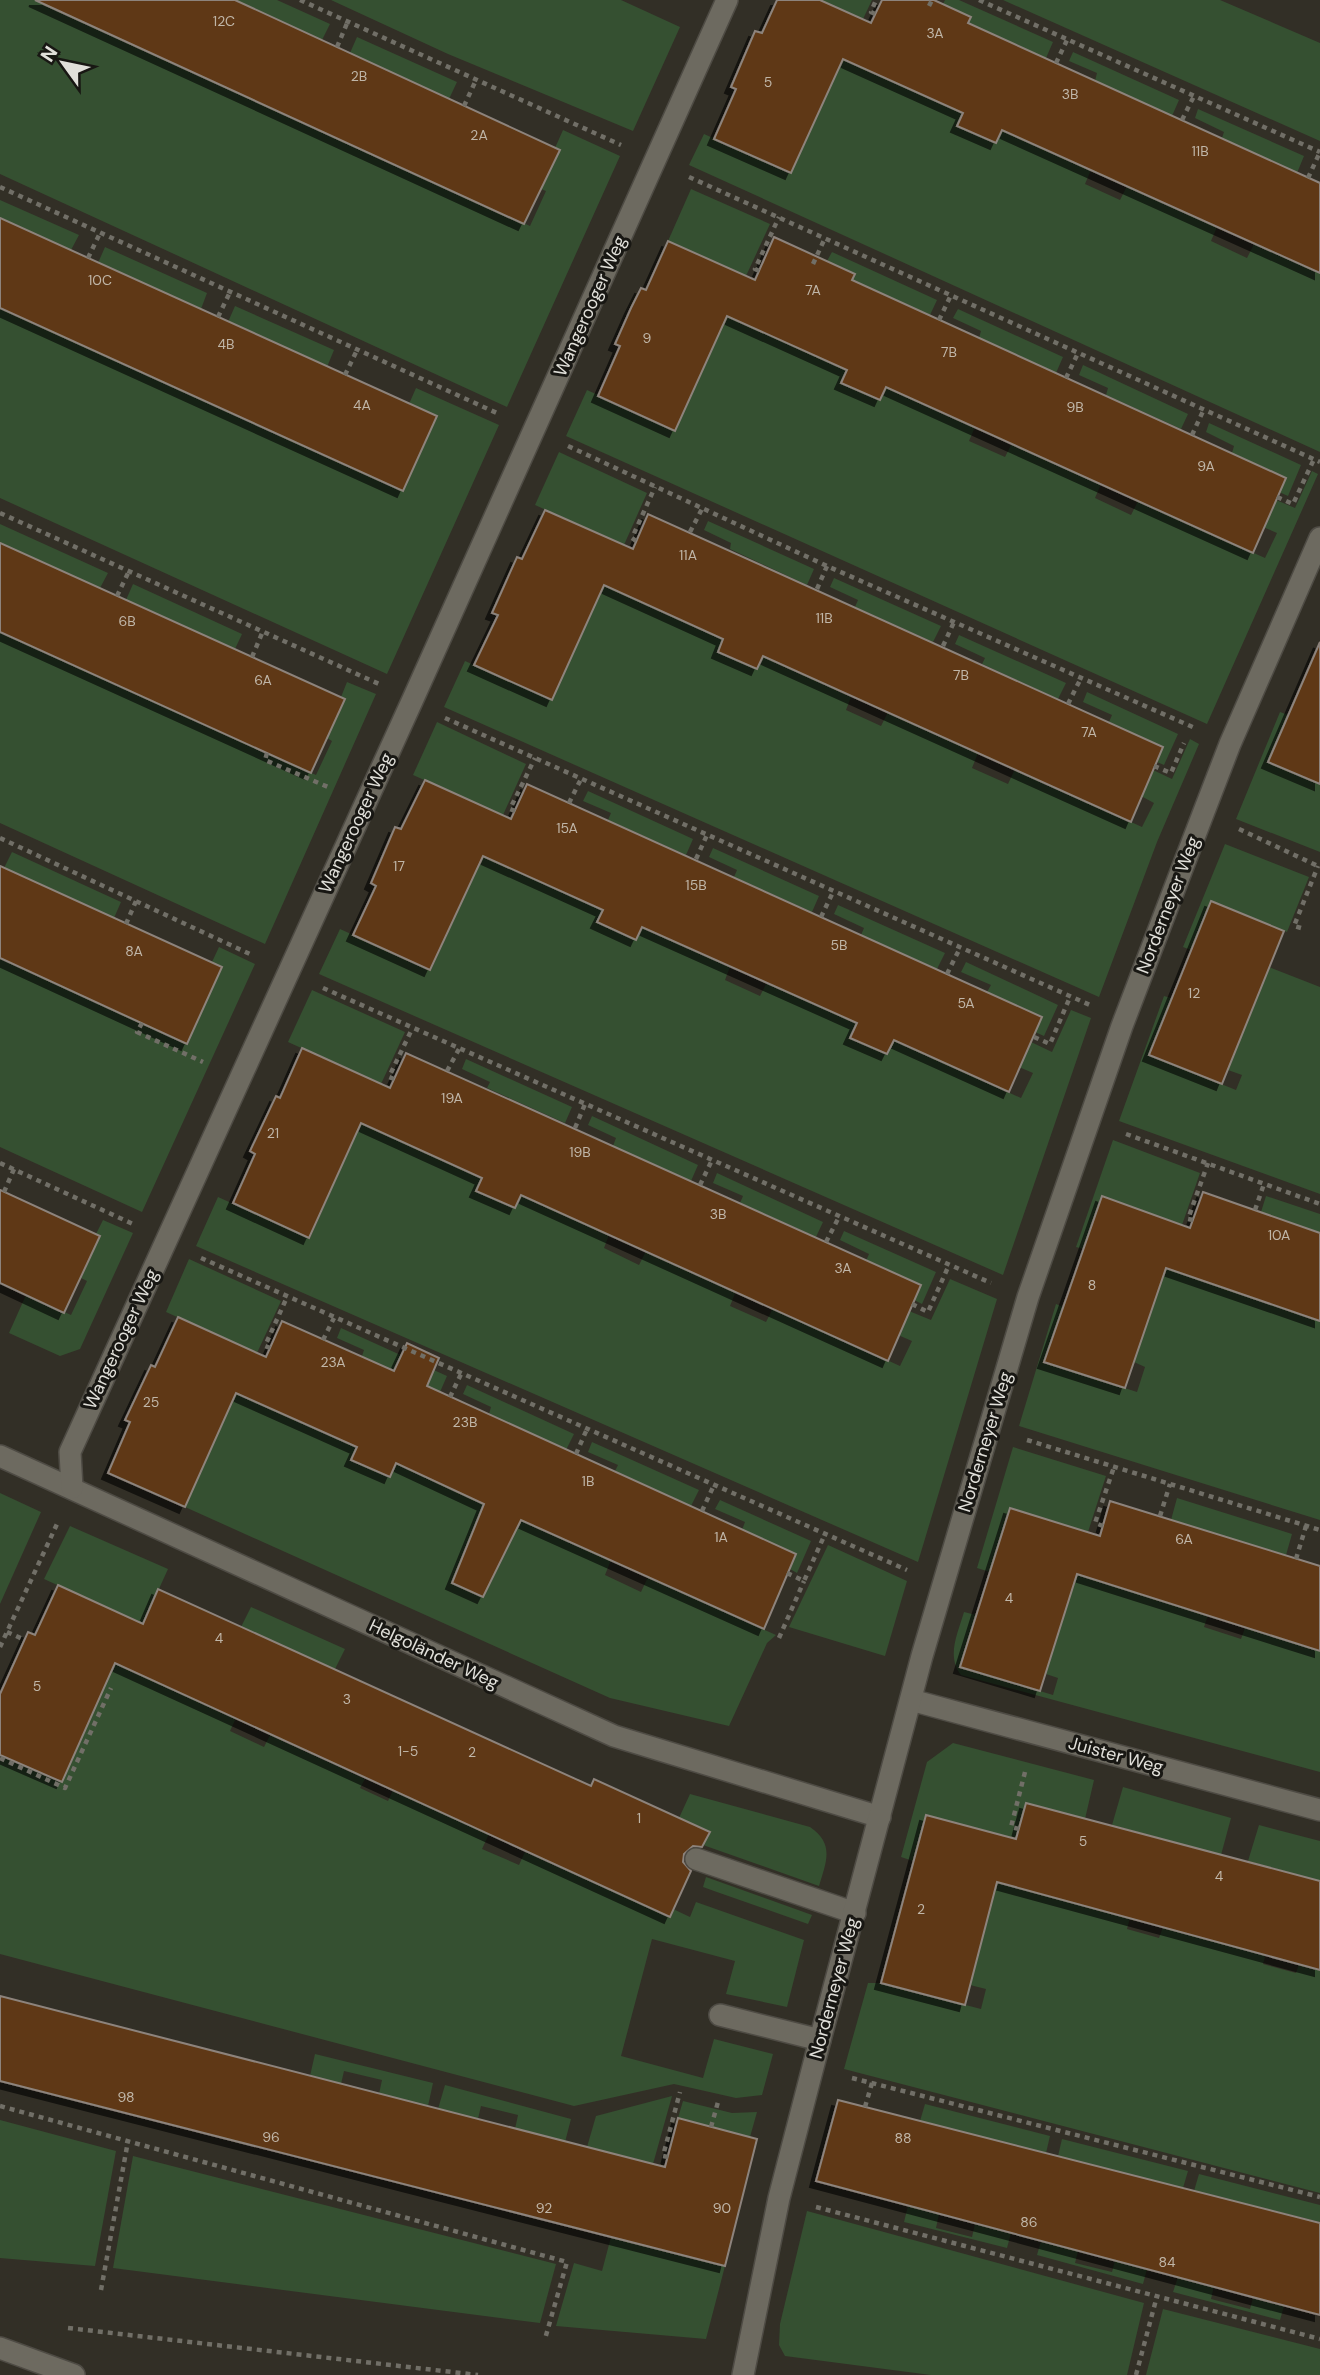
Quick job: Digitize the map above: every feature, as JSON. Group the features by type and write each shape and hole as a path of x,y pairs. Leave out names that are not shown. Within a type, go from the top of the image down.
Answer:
{"street":[{"name":"Wangerooger Weg","path":"72,1488 70,1452 727,0"},
{"name":"Norderneyer Weg","path":"743,2375 779,2198 820,2040 943,1583 1028,1297 1122,1026 1230,744 1320,538"},
{"name":"Helgoländer Weg","path":"0,1456 614,1736 880,1817"},
{"name":"Juister Weg","path":"911,1700 1320,1810"},
{"path":"696,1859 855,1913"},
{"path":"720,2015 820,2040"},
{"path":"0,2348 74,2375"}],"path":[{"path":"300,0 1317,461 1293,504 1277,497"},
{"path":"875,14 871,12 876,0"},
{"path":"929,6 932,0"},
{"path":"979,0 1320,152 1308,178"},
{"path":"337,47 348,21"},
{"path":"1056,63 1067,40"},
{"path":"464,106 476,80"},
{"path":"1182,120 1194,96"},
{"path":"0,187 827,566 1200,730"},
{"path":"759,271 755,270 779,217"},
{"path":"88,258 100,233"},
{"path":"813,264 825,238"},
{"path":"218,317 230,292"},
{"path":"939,320 951,295"},
{"path":"345,375 357,350"},
{"path":"1066,378 1078,353"},
{"path":"1192,435 1204,410"},
{"path":"636,541 632,538 655,487"},
{"path":"690,532 702,508"},
{"path":"0,513 413,699 444,718 1100,1010"},
{"path":"817,589 827,566"},
{"path":"117,596 129,571"},
{"path":"943,646 954,622"},
{"path":"251,656 263,631"},
{"path":"1068,704 1081,678"},
{"path":"1154,766 1171,774 1192,726"},
{"path":"267,753 265,760 330,788"},
{"path":"515,811 510,809 536,758"},
{"path":"569,803 581,779"},
{"path":"1228,824 1319,866 1294,926 1300,928"},
{"path":"696,859 707,835"},
{"path":"1,840 412,1029 838,1217 1028,1297"},
{"path":"821,917 833,892"},
{"path":"126,924 136,901"},
{"path":"947,974 960,948"},
{"path":"1034,1037 1050,1044 1070,997"},
{"path":"142,1023 137,1032 205,1063"},
{"path":"394,1079 389,1077 412,1029"},
{"path":"447,1071 459,1049"},
{"path":"575,1128 585,1104"},
{"path":"1124,1133 1320,1204"},
{"path":"700,1185 712,1160"},
{"path":"0,1163 143,1230"},
{"path":"1193,1220 1188,1219 1208,1163"},
{"path":"4,1192 14,1169"},
{"path":"1255,1210 1264,1184"},
{"path":"826,1242 838,1217"},
{"path":"200,1258 916,1574"},
{"path":"912,1304 928,1312 950,1265"},
{"path":"270,1348 265,1346 287,1297"},
{"path":"323,1340 334,1318"},
{"path":"450,1397 461,1374"},
{"path":"576,1454 587,1429"},
{"path":"1016,1437 1320,1530"},
{"path":"1103,1525 1095,1523 1114,1467"},
{"path":"1160,1516 1170,1484"},
{"path":"702,1511 714,1485"},
{"path":"0,1647 72,1488"},
{"path":"1296,1559 1306,1526"},
{"path":"779,1638 825,1534"},
{"path":"787,1573 804,1581"},
{"path":"7,1632 25,1640"},
{"path":"0,1758 65,1788 111,1688"},
{"path":"1019,1829 1010,1827 1025,1769"},
{"path":"849,2078 1320,2197"},
{"path":"865,2107 872,2083"},
{"path":"668,2157 663,2156 680,2092"},
{"path":"711,2127 718,2102"},
{"path":"0,2106 567,2262 545,2339"},
{"path":"101,2290 128,2141"},
{"path":"814,2206 1320,2339"},
{"path":"1136,2375 1157,2296"},
{"path":"55,2326 478,2375"}],"green space":[{"path":"0,0 35,0 530,226 546,191 541,189 559,151 555,148 563,130 620,156 507,407 0,174"},
{"path":"235,0 277,0 330,24 322,40"},
{"path":"331,0 621,0 680,27 633,131 448,54"},
{"path":"820,0 872,0 863,19"},
{"path":"945,0 959,0 1053,42 1046,58 968,23 971,17 943,4"},
{"path":"1003,0 1220,0 1320,43 1320,141"},
{"path":"357,37 457,82 449,99 350,53"},
{"path":"1073,52 1179,100 1172,116 1095,81 1097,73 1069,61"},
{"path":"843,59 963,113 957,126 995,143 1002,130 1091,170 1085,184 1120,200 1127,186 1217,227 1211,241 1247,258 1254,244 1320,273 1320,452 689,165 704,134 791,173"},
{"path":"1198,109 1304,156 1297,173 1222,138 1224,132 1195,118"},
{"path":"691,189 770,224 746,276 668,241"},
{"path":"0,200 79,235 71,250 0,218"},
{"path":"105,247 207,293 201,309 98,263"},
{"path":"832,252 937,300 930,315 852,280 855,274 827,261"},
{"path":"235,306 334,350 327,367 228,322"},
{"path":"0,308 402,491 409,404 416,388 499,425 387,674 0,498"},
{"path":"958,309 1063,357 1056,373 979,338 981,331 953,318"},
{"path":"727,316 847,370 842,383 879,400 886,387 975,427 969,441 1005,457 1012,443 1101,484 1095,498 1131,515 1138,501 1265,558 1277,533 1263,527 1276,500 1295,508 1312,471 1318,474 1207,724 566,436 587,390 675,430"},
{"path":"1083,365 1188,414 1181,429 1106,395 1108,388 1079,375"},
{"path":"1209,423 1301,465 1288,496 1279,492 1285,477 1232,453 1234,446 1206,432"},
{"path":"559,452 647,493 624,545 535,505"},
{"path":"708,521 814,569 807,585 730,549 731,543 704,530"},
{"path":"0,524 108,573 100,588 0,543"},
{"path":"834,578 941,626 933,642 855,607 858,600 830,587"},
{"path":"133,584 242,634 235,649 126,600"},
{"path":"604,585 723,639 719,652 757,669 763,656 851,697 846,710 881,726 888,712 978,753 972,768 1008,784 1015,769 1142,827 1154,803 1141,796 1153,770 1172,779 1190,739 1199,744 1157,842 1099,997 444,707 465,661 552,699"},
{"path":"0,632 316,775 332,741 327,738 345,699 341,697 347,682 376,694 265,944 0,823"},
{"path":"959,635 1066,683 1058,699 982,664 985,658 955,644"},
{"path":"1087,692 1178,734 1164,765 1157,762 1163,747 1109,722 1112,715 1083,702"},
{"path":"1280,712 1288,715 1268,761 1320,784 1320,852 1236,819"},
{"path":"437,722 526,764 503,815 413,775"},
{"path":"588,791 693,839 686,855 608,820 611,813 583,801"},
{"path":"1225,844 1309,877 1287,932 1211,901 1191,950 1183,947"},
{"path":"713,848 819,896 812,912 734,877 737,870 709,857"},
{"path":"12,852 121,902 114,918 4,868"},
{"path":"483,856 603,910 597,923 635,940 642,927 730,967 725,980 760,996 767,982 857,1023 851,1038 887,1054 894,1040 1021,1098 1033,1073 1019,1067 1031,1042 1052,1052 1071,1010 1091,1018 1003,1275 319,974 340,929 431,970"},
{"path":"838,905 945,953 937,969 861,935 864,928 834,914"},
{"path":"219,947 255,964 142,1212 0,1147 0,958 187,1043 222,968 212,962"},
{"path":"966,962 1058,1005 1044,1036 1035,1032 1042,1017 987,992 991,985 961,972"},
{"path":"1269,967 1320,987 1320,1194 1119,1121 1164,996 1171,998 1149,1055 1236,1090 1242,1075 1228,1070"},
{"path":"312,990 405,1032 381,1084 288,1042"},
{"path":"466,1059 572,1107 565,1123 487,1088 490,1082 462,1069"},
{"path":"592,1116 698,1165 691,1181 613,1146 616,1138 588,1125"},
{"path":"361,1123 482,1178 476,1191 514,1208 521,1195 609,1235 604,1248 639,1265 646,1251 736,1291 730,1306 766,1322 773,1308 900,1366 912,1341 898,1335 909,1311 931,1320 950,1279 997,1299 918,1562 196,1246 218,1197 310,1238"},
{"path":"1113,1140 1200,1173 1182,1225 1102,1196 1084,1249 1076,1247"},
{"path":"717,1173 823,1222 816,1237 740,1203 743,1196 713,1183"},
{"path":"1266,1196 1320,1214 1320,1233 1261,1212"},
{"path":"103,1220 133,1233 80,1349 60,1356 9,1333 26,1295 71,1315 87,1281 81,1278 100,1236 96,1234"},
{"path":"844,1231 936,1272 922,1304 914,1300 921,1285 866,1261 869,1254 840,1240"},
{"path":"189,1259 281,1301 257,1353 166,1312"},
{"path":"1166,1268 1320,1321 1320,1520 1019,1426 1056,1304 1063,1307 1044,1362 1137,1392 1145,1367 1134,1362"},
{"path":"341,1328 447,1376 440,1392 362,1356 364,1350 337,1338"},
{"path":"467,1385 574,1434 566,1450 489,1414 491,1407 463,1394"},
{"path":"236,1393 357,1447 390,1477 396,1463 611,1560 605,1575 641,1592 648,1577 776,1635 767,1643 729,1726 610,1698 185,1507"},
{"path":"592,1442 699,1490 691,1506 615,1471 618,1465 588,1452"},
{"path":"1013,1447 1106,1476 1088,1532 1010,1508 990,1572 977,1568"},
{"path":"0,1493 41,1512 0,1604"},
{"path":"1177,1498 1292,1534 1286,1555 1171,1520"},
{"path":"720,1500 811,1541 797,1573 790,1569 796,1554 742,1530 745,1522 715,1509"},
{"path":"70,1526 168,1569 143,1624 44,1579"},
{"path":"828,1545 907,1581 885,1656 789,1627"},
{"path":"1077,1574 1208,1615 1204,1627 1241,1639 1245,1628 1320,1651 1320,1772 961,1675 954,1660 954,1652 964,1612 976,1615 960,1667 1053,1695 1058,1678 1046,1674"},
{"path":"251,1607 345,1649 335,1669 241,1627"},
{"path":"115,1663 236,1718 230,1731 264,1747 270,1735 365,1779 360,1788 388,1801 393,1790 489,1834 482,1849 519,1865 525,1852 669,1916 673,1909 690,1917 696,1902 804,1940 787,2007 726,1994 735,1961 652,1939 621,2056 703,2078 714,2039 773,2054 762,2095 736,2098 674,2084 574,2106 0,1954 0,1755 62,1782"},
{"path":"953,1743 1094,1780 1085,1819 1026,1803 1016,1839 926,1815 913,1861 901,1857 927,1762"},
{"path":"1123,1787 1231,1818 1221,1855 1112,1825"},
{"path":"690,1794 810,1827 818,1833 826,1847 826,1861 819,1886 703,1845 708,1831 679,1818"},
{"path":"1259,1825 1320,1841 1320,1881 1248,1861"},
{"path":"706,1877 812,1915 808,1924 714,1891 703,1887"},
{"path":"997,1882 1130,1918 1127,1929 1159,1938 1163,1927 1266,1954 1263,1964 1296,1973 1299,1964 1320,1970 1320,2193 844,2069 868,1983 881,1983 981,2009 986,1989 970,1985"},
{"path":"315,2054 433,2083 428,2106 379,2094 382,2080 344,2071 341,2084 310,2076"},
{"path":"445,2085 571,2119 565,2142 515,2129 518,2115 481,2106 478,2119 438,2109"},
{"path":"672,2096 653,2164 587,2147 596,2116"},
{"path":"683,2101 732,2113 757,2112 750,2137 678,2118"},
{"path":"925,2104 1050,2136 1046,2153 920,2121"},
{"path":"0,2120 116,2151 95,2266 0,2258"},
{"path":"1062,2139 1188,2171 1183,2188 1058,2156"},
{"path":"133,2156 556,2264 540,2323 113,2268"},
{"path":"1199,2174 1320,2205 1320,2222 1194,2191"},
{"path":"908,2206 939,2214 936,2228 972,2237 975,2224 1011,2233 1007,2248 904,2222"},
{"path":"807,2211 1144,2303 1127,2375 931,2375 785,2356 779,2345 780,2324"},
{"path":"611,2237 725,2266 706,2339 556,2326 574,2263 602,2271"},
{"path":"1041,2241 1078,2251 1075,2263 1112,2272 1115,2261 1147,2269 1143,2284 1037,2255"},
{"path":"1178,2277 1214,2286 1211,2299 1250,2309 1253,2298 1284,2306 1280,2320 1173,2292"},
{"path":"1163,2309 1320,2349 1320,2375 1146,2375"}],"building":[{"path":"35,0 235,0 560,150 524,224"},
{"path":"777,0 820,0 871,23 882,0 934,0 971,17 968,23 1320,183 1320,273 1002,130 996,143 957,126 963,113 843,59 791,173 714,139 736,89 731,87 755,31 762,33"},
{"path":"0,218 437,416 403,491 0,308"},
{"path":"774,237 855,274 852,280 1286,478 1253,553 886,387 880,400 841,383 847,370 727,316 675,431 598,396 620,346 615,344 631,308 641,288 646,290 668,241 755,280"},
{"path":"545,510 633,549 648,514 1163,747 1131,822 763,656 757,669 718,652 723,639 604,585 552,700 474,665 498,615 492,613 517,557 522,559"},
{"path":"0,543 345,699 311,773 0,632"},
{"path":"1320,642 1320,784 1268,762"},
{"path":"425,780 511,819 527,784 1042,1017 1009,1092 894,1040 887,1054 850,1038 857,1023 642,927 636,940 597,922 603,910 483,856 430,970 353,935 376,886 371,883 395,827 401,829"},
{"path":"0,866 222,967 187,1044 0,958"},
{"path":"1211,901 1284,931 1222,1084 1149,1055"},
{"path":"302,1048 390,1088 406,1053 921,1285 888,1361 521,1195 515,1208 476,1191 482,1178 361,1123 309,1238 233,1203 255,1154 250,1151 276,1096 280,1098"},
{"path":"0,1190 100,1236 64,1313 0,1283"},
{"path":"1203,1192 1320,1233 1320,1321 1166,1268 1125,1388 1044,1362 1102,1196 1190,1228"},
{"path":"178,1317 266,1357 282,1321 394,1371 407,1343 439,1358 427,1386 796,1554 764,1629 521,1520 483,1597 452,1583 484,1504 396,1463 390,1477 351,1460 357,1447 236,1393 185,1507 108,1473 130,1422 125,1420 151,1365 155,1367"},
{"path":"1110,1501 1320,1566 1320,1651 1077,1574 1040,1691 960,1667 1010,1508 1100,1536"},
{"path":"58,1585 143,1624 158,1589 591,1786 594,1779 710,1832 702,1847 693,1846 684,1854 683,1862 691,1871 670,1917 115,1663 62,1782 0,1755 0,1694 28,1632 35,1635"},
{"path":"1026,1803 1320,1881 1320,1970 997,1882 965,2005 881,1983 926,1815 1016,1839"},
{"path":"0,1996 665,2167 678,2118 757,2139 725,2266 0,2081"},
{"path":"838,2100 1320,2223 1320,2315 816,2181"}]}
